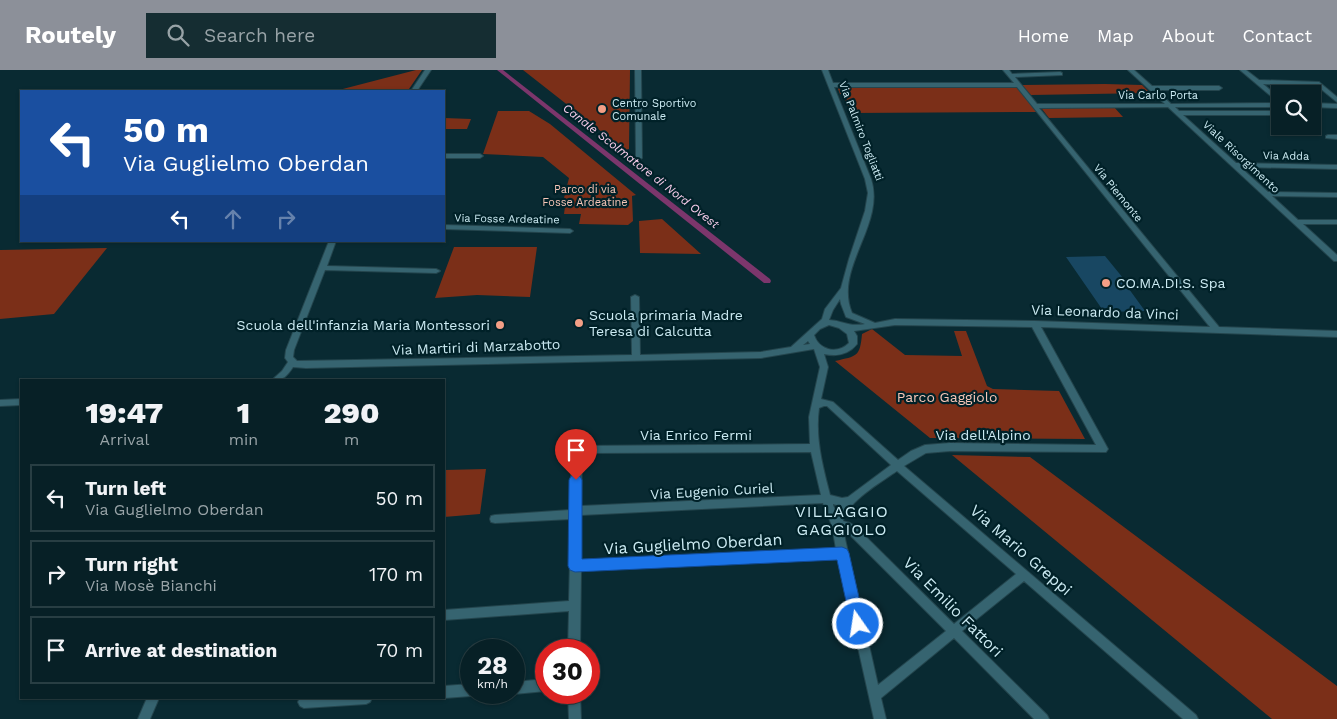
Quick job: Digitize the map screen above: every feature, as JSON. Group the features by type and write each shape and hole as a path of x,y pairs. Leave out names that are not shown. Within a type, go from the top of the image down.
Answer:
{"street":[{"path":"415,90 428,70"},
{"path":"638,70 639,158"},
{"name":"Via Palmiro Togliatti","path":"819,325 844,288 872,197 868,179 825,70"},
{"name":"Via Piemonte","path":"1006,70 1216,329"},
{"name":"Viale Risorgimento","path":"1132,70 1337,258"},
{"path":"1243,70 1271,93"},
{"path":"1011,76 1058,72"},
{"path":"1259,82 1317,83 1337,100"},
{"path":"830,85 1018,85"},
{"path":"1151,88 1219,88"},
{"name":"Via Carlo Porta","path":"1035,106 1271,105"},
{"path":"1321,105 1337,106"},
{"path":"1178,113 1271,113"},
{"path":"1328,137 1337,137"},
{"path":"445,156 480,156"},
{"name":"Via Adda","path":"1235,165 1337,167"},
{"path":"1267,194 1337,195"},
{"path":"1297,222 1337,222"},
{"name":"Via Fosse Ardeatine","path":"445,227 570,231"},
{"path":"277,379 285,373 292,362 289,358 290,350 333,242"},
{"path":"322,268 436,271"},
{"name":"Via Palmiro Togliatti","path":"844,288 844,304 849,315"},
{"path":"635,297 636,356"},
{"path":"828,314 852,334 854,338"},
{"name":"Via Leonardo da Vinci","path":"849,315 873,324"},
{"name":"Via Leonardo da Vinci","path":"840,325 863,327 895,322 1035,324 1337,334"},
{"name":"Via dell'Alpino","path":"850,501 919,451 941,447 1104,449 1035,324"},
{"path":"840,325 819,325 810,335 822,358 824,367 813,425 815,448 828,499 837,525 880,719"},
{"path":"816,346 826,351 837,352 850,348 854,338 863,327"},
{"name":"Via Martiri di Marzabotto","path":"792,349 810,335"},
{"name":"Via Martiri di Marzabotto","path":"292,362 306,365 636,356 761,355 816,346"},
{"path":"824,367 837,352"},
{"name":"Via Mario Greppi","path":"820,387 822,395 830,404 898,466 1192,719"},
{"path":"0,403 20,402"},
{"path":"816,406 823,402 830,404"},
{"name":"Via Enrico Fermi","path":"575,512 576,449 815,448"},
{"name":"Via Eugenio Curiel","path":"575,512 828,499 842,502 850,501"},
{"path":"837,525 840,513 850,501"},
{"path":"496,520 575,512 574,639"},
{"name":"Via Emilio Fattori","path":"837,525 846,526 852,530 1043,719"},
{"name":"Via Guglielmo Oberdan","path":"575,566 842,553"},
{"path":"874,696 1024,574"},
{"path":"445,614 574,606"},
{"path":"445,692 460,691"},
{"path":"144,719 152,699"},
{"path":"304,702 350,699"},
{"path":"574,704 575,719"}],"green space":[{"path":"422,70 409,89 406,90 339,90"},
{"name":"Centro Sportivo Comunale","path":"523,70 630,70 629,149 625,150"},
{"path":"1022,85 1142,85 1150,93 1031,95"},
{"path":"841,86 1010,86 1017,88 1037,112 851,113 843,95 840,94 838,89"},
{"path":"1113,106 1123,117 1049,118 1042,109 1044,107"},
{"name":"Parco di via Fosse Ardeatine","path":"498,111 529,111 550,124 636,195 632,196 633,221 628,225 579,224 581,214 564,214 566,199 564,198 569,178 543,157 483,154"},
{"path":"445,118 471,119 467,129 445,129"},
{"path":"662,219 701,254 640,253 639,221"},
{"path":"454,247 537,247 530,297 477,295 435,298"},
{"path":"107,248 54,314 0,319 0,250"},
{"name":"Parco Gaggiolo","path":"872,329 905,355 962,356 954,331 966,331 987,386 993,389 1059,391 1085,439 930,438 835,361 856,354 860,347 862,334"},
{"path":"952,455 1030,457 1337,686 1337,719 1272,719"},
{"path":"486,469 480,514 445,517 445,470"}],"building":[{"name":"CO.MA.DI.S. Spa","path":"1105,256 1132,289 1129,289 1145,311 1104,312 1066,257"}],"waterway":[{"name":"Canale Scolmatore di Nord Ovest","path":"500,70 767,281"}],"place":[{"name":"Centro Sportivo Comunale","path":"602,109"},
{"name":"CO.MA.DI.S. Spa","path":"1106,283"},
{"name":"Scuola primaria Madre Teresa di Calcutta","path":"579,323"},
{"name":"Scuola dell'infanzia Maria Montessori","path":"500,325"}],"district":[{"name":"VILLAGGIO GAGGIOLO","path":"842,520"}],"route":[{"path":"576,480 575,566 842,553 858,624"}]}
